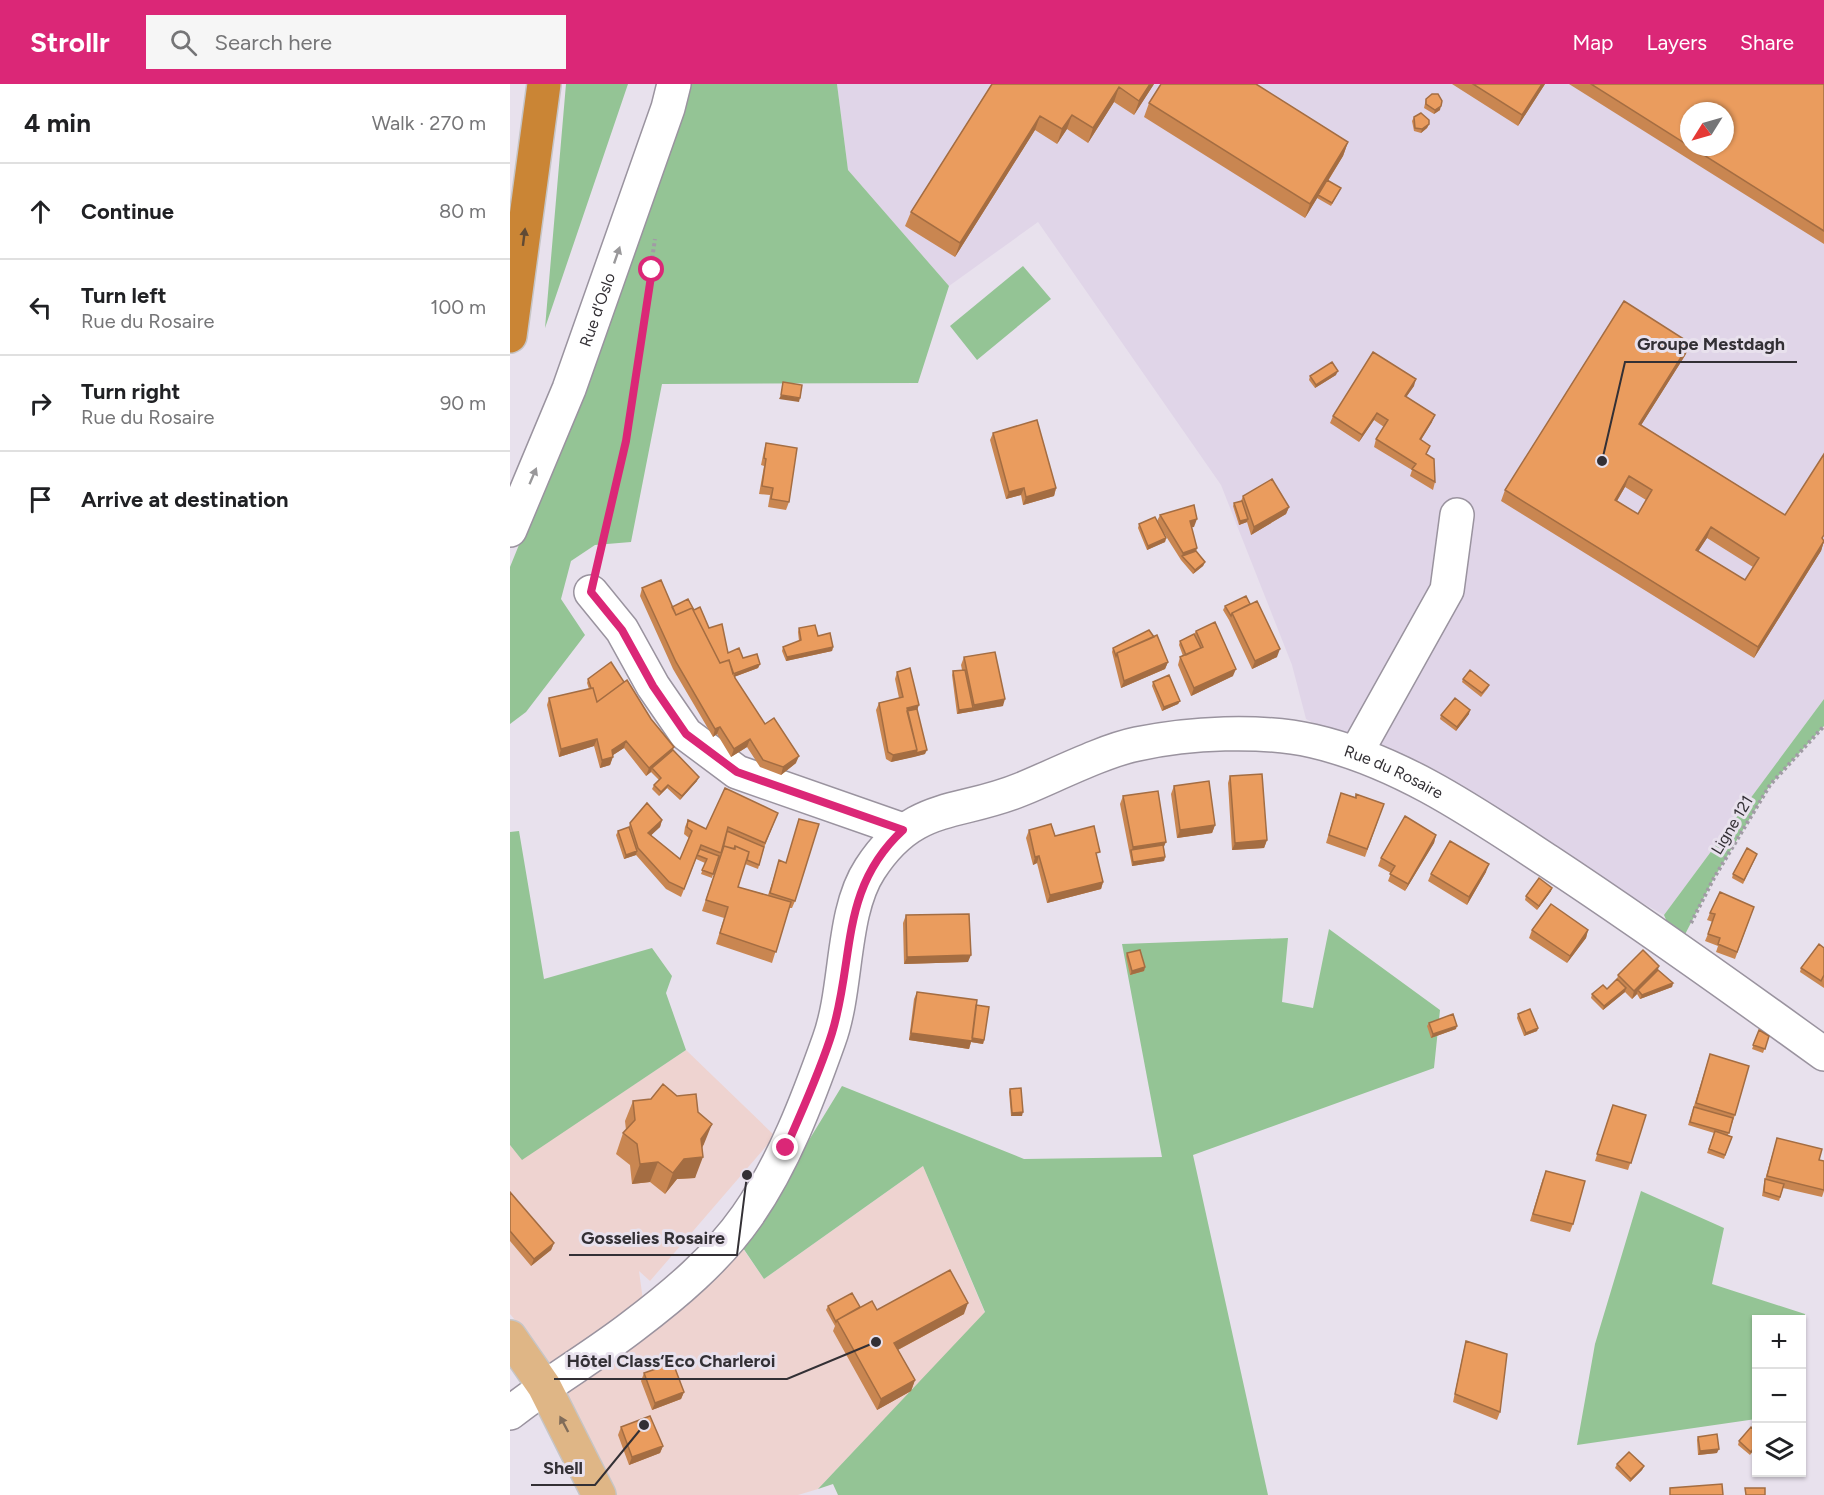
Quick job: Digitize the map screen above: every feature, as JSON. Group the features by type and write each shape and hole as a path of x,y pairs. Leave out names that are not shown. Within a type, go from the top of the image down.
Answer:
{"highway":[{"path":"510,336 544,84"}],"main road":[{"path":"510,1337 544,1386 599,1495"}],"street":[{"name":"Rue d'Oslo","path":"510,530 569,389 668,108 674,84"},
{"path":"1356,753 1447,590 1457,515"},
{"path":"591,592 622,630 653,686 686,734 737,772 903,830"},
{"name":"Rue du Rosaire","path":"510,1413 544,1386 633,1326 704,1266 747,1216 786,1148 832,1034 844,984 853,911 867,874 887,844 903,830 930,814 1012,793 1134,744 1220,734 1260,735 1309,740 1356,753 1413,779 1477,815 1678,948 1824,1054"}],"path":[{"path":"591,592 626,441 656,236"},
{"name":"Ligne 121","path":"1678,948 1714,878 1770,785 1824,726"}],"shaded area":[{"path":"837,84 1824,84 1824,699 1664,915 1306,719 1292,665 1221,485 1038,222 949,286 848,170"},
{"path":"686,1050 775,1136 650,1281 639,1271 645,1315 732,1233 764,1279 923,1166 985,1313 818,1489 798,1495 615,1495 529,1337 510,1314 510,1145 522,1159"}],"green space":[{"path":"566,84 628,84 545,328"},
{"path":"671,84 837,84 848,170 949,286 918,383 662,384 631,542 595,545 571,561 561,599 585,635 526,712 510,724 510,567 538,498"},
{"path":"1023,266 1051,299 977,360 950,326"},
{"path":"1824,699 1824,726 1770,785 1714,878 1678,948 1664,915"},
{"path":"519,831 544,979 652,948 672,976 666,993 686,1050 522,1160 510,1145 510,832"},
{"path":"1329,929 1440,1010 1434,1068 1193,1155 1268,1495 838,1495 833,1484 818,1489 985,1312 923,1166 764,1279 743,1248 842,1086 1024,1159 1162,1157 1122,944 1288,938 1282,1002 1313,1008"},
{"path":"1641,1191 1724,1228 1712,1284 1805,1314 1752,1315 1752,1420 1577,1445 1595,1344"}],"building":[{"path":"992,84 1150,84 1139,101 1119,87 1093,128 1072,115 1062,129 1040,116 960,243 911,212"},
{"path":"1161,84 1256,84 1348,142 1310,204 1149,103"},
{"path":"1473,84 1542,84 1522,115"},
{"path":"1591,84 1824,84 1824,231 1705,156 1734,156 1734,102 1680,102 1680,140"},
{"path":"1432,94 1438,94 1442,101 1441,106 1435,110 1426,104 1426,99"},
{"path":"1421,113 1429,120 1429,124 1422,129 1415,128 1414,117"},
{"path":"1327,180 1341,188 1332,203 1318,195"},
{"path":"1624,301 1690,343 1639,424 1785,515 1824,454 1824,535 1822,538 1824,541 1758,647 1505,490","holes":["1629,476 1652,490 1638,514 1615,500","1711,527 1759,558 1745,580 1696,550"]},
{"path":"1373,352 1416,379 1405,396 1435,415 1420,439 1430,446 1426,454 1434,459 1435,482 1412,469 1416,464 1376,439 1388,420 1377,413 1362,435 1333,416"},
{"path":"1332,362 1338,371 1316,385 1310,376"},
{"path":"783,382 802,385 800,398 781,395"},
{"path":"1037,420 1056,488 1026,497 1024,488 1009,492 993,433"},
{"path":"766,443 797,448 789,502 771,499 773,488 762,486"},
{"path":"1272,479 1289,507 1254,527 1243,496"},
{"path":"1242,501 1248,519 1240,521 1234,503"},
{"path":"1194,505 1197,519 1190,521 1197,548 1183,553 1160,515"},
{"path":"1155,517 1166,538 1148,546 1139,524"},
{"path":"1196,551 1205,562 1195,570 1182,556"},
{"path":"661,580 676,615 692,608 720,663 729,660 735,678 765,724 774,718 799,756 783,767 763,760 750,739 734,749 720,727 715,729 676,662 642,588"},
{"path":"1246,596 1250,604 1232,613 1231,616 1225,606"},
{"path":"688,599 694,610 700,607 709,628 722,624 728,653 739,648 743,658 757,654 760,664 733,674 729,660 720,663 692,608 676,615 672,607"},
{"path":"1257,601 1280,649 1255,661 1232,613"},
{"path":"1215,622 1236,669 1194,688 1180,657 1203,647 1196,631"},
{"path":"815,625 818,636 830,633 833,647 787,657 783,647 801,640 799,628"},
{"path":"1149,630 1154,637 1117,653 1116,656 1113,648"},
{"path":"1194,634 1201,648 1186,655 1180,641"},
{"path":"1157,635 1168,662 1124,681 1117,653"},
{"path":"995,652 1005,699 974,705 964,657"},
{"path":"611,662 624,682 597,702 588,679"},
{"path":"910,668 919,705 907,708 917,750 893,755 888,752 879,703 903,697 897,672"},
{"path":"965,670 973,708 959,710 953,671"},
{"path":"1470,670 1489,685 1482,693 1463,679"},
{"path":"1169,675 1180,701 1164,707 1153,682"},
{"path":"627,680 651,719 674,747 649,768 626,741 612,750 613,757 602,760 597,739 561,749 549,698 593,688 597,702"},
{"path":"1455,698 1470,710 1457,727 1441,715"},
{"path":"917,709 927,750 916,753 907,711"},
{"path":"673,750 699,777 682,796 668,785 661,792 654,785 661,778 652,768"},
{"path":"1262,774 1267,840 1235,843 1230,776"},
{"path":"1209,781 1215,825 1180,830 1174,786"},
{"path":"725,788 778,813 765,843 728,827 721,853 701,845 684,889 669,882 638,848 630,823 647,803 662,820 648,833 680,859 692,831 687,827 688,820 706,829"},
{"path":"1158,791 1166,842 1133,847 1123,796"},
{"path":"1341,793 1356,798 1356,794 1384,804 1367,849 1329,835"},
{"path":"1405,816 1436,835 1408,884 1390,874 1395,866 1381,858"},
{"path":"799,819 819,824 795,901 770,893 779,860 786,863"},
{"path":"1051,824 1055,836 1094,826 1100,852 1096,853 1103,882 1050,895 1039,856 1035,857 1029,830"},
{"path":"629,827 637,851 626,855 618,831"},
{"path":"727,831 764,847 759,865 747,860 749,852 735,846 734,849 724,846 723,849"},
{"path":"1450,841 1489,864 1469,897 1431,874"},
{"path":"1163,845 1165,857 1133,862 1131,850"},
{"path":"724,846 735,849 735,846 749,852 738,887 791,902 776,952 720,933 728,907 706,900"},
{"path":"1747,848 1757,854 1744,880 1733,874"},
{"path":"700,849 719,856 713,874 702,870 707,859 697,855"},
{"path":"1539,878 1552,888 1539,906 1526,896"},
{"path":"1720,892 1754,907 1737,952 1718,944 1720,938 1708,934 1715,914 1710,913"},
{"path":"1551,904 1588,930 1570,956 1532,930"},
{"path":"969,914 971,955 907,957 906,915"},
{"path":"1819,944 1824,948 1824,975 1821,981 1801,968"},
{"path":"1140,950 1145,967 1132,971 1127,953"},
{"path":"1643,950 1659,966 1634,991 1618,975"},
{"path":"1658,970 1673,983 1642,995 1638,990"},
{"path":"1617,979 1626,988 1604,1006 1592,994 1603,985 1607,989"},
{"path":"917,992 977,1000 972,1041 911,1033"},
{"path":"976,1005 989,1007 984,1040 972,1038"},
{"path":"1530,1009 1538,1028 1526,1033 1518,1014"},
{"path":"1453,1014 1457,1026 1433,1034 1429,1023"},
{"path":"1759,1030 1769,1036 1765,1049 1753,1045"},
{"path":"1710,1054 1749,1066 1735,1115 1696,1103"},
{"path":"663,1084 677,1096 696,1094 698,1112 712,1124 701,1139 703,1157 684,1159 673,1173 658,1162 640,1164 637,1144 623,1133 635,1120 633,1101 651,1099"},
{"path":"1021,1088 1023,1112 1012,1113 1010,1089"},
{"path":"1613,1105 1646,1115 1631,1163 1597,1154"},
{"path":"1694,1107 1733,1118 1729,1133 1690,1122"},
{"path":"1715,1131 1732,1137 1725,1155 1709,1149"},
{"path":"1777,1138 1822,1149 1819,1160 1824,1161 1824,1190 1767,1176"},
{"path":"1546,1171 1585,1181 1573,1224 1533,1214"},
{"path":"1765,1179 1784,1184 1780,1197 1764,1192"},
{"path":"510,1192 554,1243 534,1259 510,1231"},
{"path":"950,1270 968,1303 894,1343 915,1380 881,1399 837,1320 872,1301 877,1310"},
{"path":"852,1293 860,1307 836,1322 828,1306"},
{"path":"1466,1341 1507,1354 1500,1412 1455,1394"},
{"path":"673,1363 684,1392 655,1403 644,1373"},
{"path":"650,1416 663,1446 632,1457 621,1427"},
{"path":"1751,1427 1751,1452 1739,1441"},
{"path":"1717,1434 1719,1449 1700,1451 1698,1437"},
{"path":"1629,1452 1644,1466 1631,1479 1617,1464"},
{"path":"1722,1484 1723,1495 1670,1495 1670,1488"},
{"path":"1745,1488 1765,1488 1765,1495 1746,1495"}],"place":[{"name":"Groupe Mestdagh","path":"1602,461"},
{"name":"Gosselies Rosaire","path":"747,1175"},
{"name":"Hôtel Class‘Eco Charleroi","path":"876,1342"},
{"name":"Shell","path":"644,1425"}],"route":[{"path":"652,270 626,441 591,592 622,630 653,686 686,734 737,772 903,830 887,844 867,874 853,911 844,984 832,1034 786,1148"}]}
